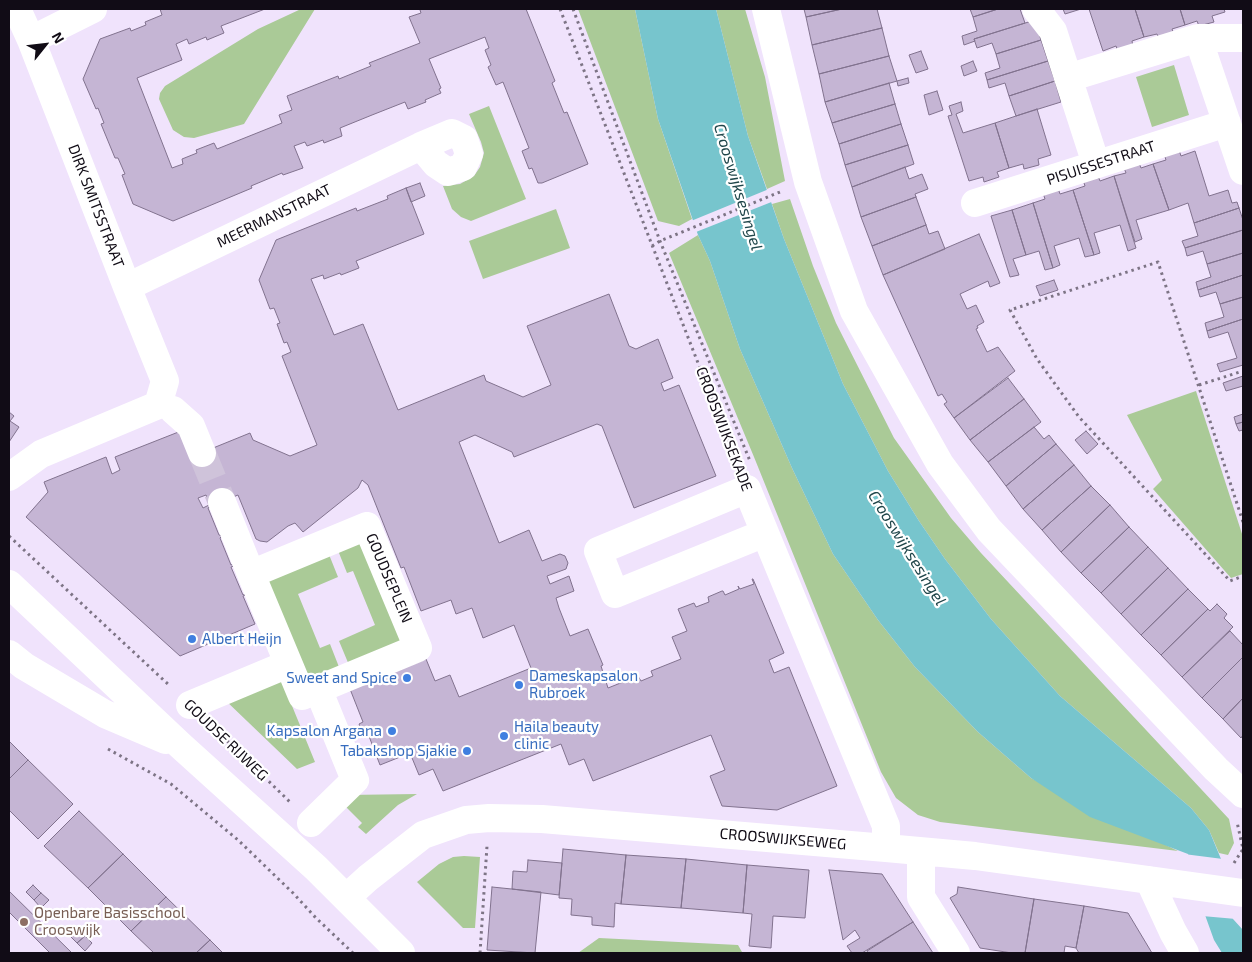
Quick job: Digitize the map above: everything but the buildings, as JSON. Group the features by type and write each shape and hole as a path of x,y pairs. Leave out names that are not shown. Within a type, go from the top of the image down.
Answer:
{"street":[{"name":"DIRK SMITSSTRAAT","path":"17,9 32,40 127,287 166,381 165,407"},
{"path":"32,40 92,9"},
{"path":"766,9 808,182 854,312 940,464 989,530 1216,769 1243,794"},
{"path":"1036,9 1053,31 1096,164"},
{"path":"1068,78 1198,38 1243,38"},
{"path":"1198,38 1243,171"},
{"name":"PISUISSESTRAAT","path":"975,203 1227,122"},
{"name":"MEERMANSTRAAT","path":"127,287 421,146"},
{"path":"9,477 41,454 165,407 191,426 202,453"},
{"path":"747,489 598,551 615,594 765,532"},
{"name":"CROOSWIJKSEKADE","path":"747,489 886,826 886,848"},
{"name":"GOUDSEPLEIN","path":"222,502 251,574 288,664 302,696 418,648 367,526 251,574"},
{"path":"9,584 181,746 316,868 402,953"},
{"path":"9,654 24,666 105,714 181,746"},
{"path":"190,705 288,664"},
{"path":"311,823 355,780 318,689"},
{"name":"CROOSWIJKSEWEG","path":"346,898 368,878 423,835 444,826 466,820 489,818 542,819 975,856 1241,892"},
{"path":"921,852 921,897 956,953"},
{"path":"1149,880 1185,953"}],"path":[{"name":"CROOSWIJKSEKADE","path":"560,9 747,489"},
{"path":"573,9 660,241 751,463"},
{"path":"652,246 772,195"},
{"path":"1243,522 1158,262 1010,310 1037,359 1078,417 1230,581 1243,576"},
{"path":"1198,385 1243,371"},
{"name":"GOUDSE RIJWEG","path":"9,536 190,705 311,823"},
{"path":"107,748 172,784 238,840 353,953"},
{"path":"480,953 489,818"}],"shaded area":[{"path":"301,9 315,9 244,124 194,138 184,137 173,130 159,99 160,93 165,86 258,29"},
{"path":"578,9 635,9 658,119 692,219 679,226 658,221"},
{"path":"716,9 745,9 765,77 785,181 767,189 748,136"},
{"path":"1174,65 1189,115 1152,127 1136,77"},
{"path":"489,106 526,199 471,221 461,217 452,209 443,186 460,184 474,176 480,167 484,153 469,114"},
{"path":"790,199 813,266 836,323 894,438 951,518 981,553 1229,819 1234,843 1228,855 1219,853 1209,830 1191,808 1060,696 991,619 945,559 919,521 888,471 843,384 784,239 772,204"},
{"path":"556,209 570,248 483,279 469,241"},
{"path":"698,235 710,261 740,349 792,468 833,554 878,620 915,667 978,732 1031,778 1178,851 940,822 918,815 896,798 881,772 754,457 669,253"},
{"path":"1196,391 1243,537 1243,574 1231,578 1153,489 1162,480 1127,415"},
{"path":"366,536 409,641 349,665 339,641 375,625 353,571 347,573 337,548"},
{"path":"328,552 338,577 298,594 320,648 330,644 339,667 305,682 263,579"},
{"path":"279,674 315,762 297,769 223,698"},
{"path":"417,794 398,805 366,834 358,827 362,823 346,807 346,795"},
{"path":"453,857 480,857 475,928 463,928 417,882 439,864"},
{"path":"599,938 738,945 742,952 578,953"}],"water":[{"name":"Crooswijksesingel","path":"635,9 716,9 748,136 784,239 843,384 888,471 945,559 991,619 1060,696 1191,808 1209,830 1221,859 1213,859 1233,919 1243,930 1243,953 1222,953 1214,940 1188,854 1090,817 1031,778 978,732 915,667 878,620 833,554 792,468 740,349 710,261 698,235 658,119"}],"pier":[{"path":"769,189 774,201 696,232 691,221"},
{"path":"1176,853 1223,859 1222,862 1217,862 1236,919 1202,916 1204,913 1186,856"}],"tunnel":[{"path":"202,453 222,502"}],"place":[{"name":"Albert Heijn","path":"192,639"},
{"name":"Sweet and Spice","path":"407,678"},
{"name":"Dameskapsalon Rubroek","path":"519,685"},
{"name":"Kapsalon Argana","path":"392,731"},
{"name":"Haila beauty clinic","path":"504,736"},
{"name":"Tabakshop Sjakie","path":"467,751"},
{"name":"Openbare Basisschool Crooswijk","path":"24,922"}]}
